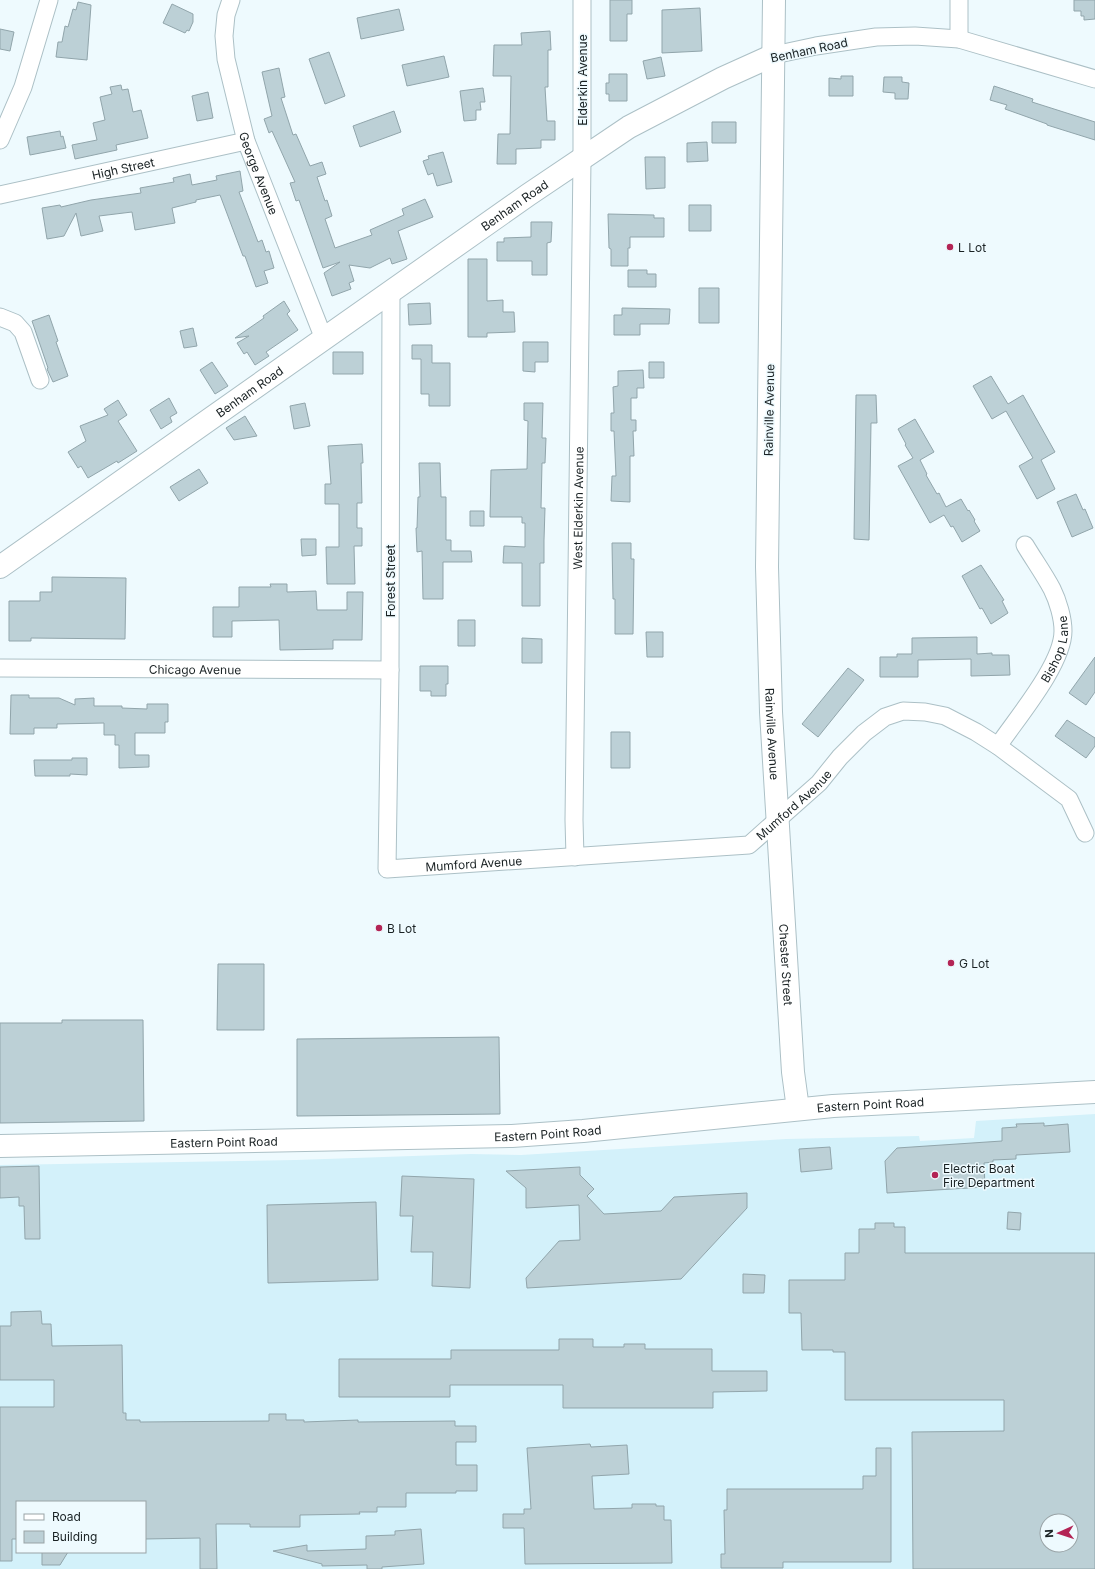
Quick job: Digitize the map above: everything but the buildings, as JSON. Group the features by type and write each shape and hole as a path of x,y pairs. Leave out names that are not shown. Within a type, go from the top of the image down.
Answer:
{"main road":[{"name":"Rainville Avenue","path":"774,0 767,566 771,712 777,820"},
{"name":"Benham Road","path":"0,567 528,195 582,159 629,128 723,78 774,55"},
{"name":"Chester Street","path":"777,820 793,1072 798,1109"},
{"name":"Eastern Point Road","path":"0,1146 512,1136 590,1130 798,1109 1095,1092"}],"street":[{"path":"0,140 23,87 49,0"},
{"name":"George Avenue","path":"231,0 226,15 224,36 226,58 246,140 324,339"},
{"name":"Elderkin Avenue","path":"582,0 582,159"},
{"path":"959,0 959,39"},
{"name":"Benham Road","path":"774,55 816,46 876,37 915,36 959,39 1095,79"},
{"name":"High Street","path":"0,195 246,140"},
{"name":"West Elderkin Avenue","path":"575,857 582,159"},
{"name":"Forest Street","path":"387,870 390,670 391,292"},
{"path":"0,318 16,323 23,332 40,380"},
{"name":"Bishop Lane","path":"998,746 1051,670 1059,650 1063,631 1060,611 1053,590 1025,545"},
{"name":"Chicago Avenue","path":"0,668 390,670"},
{"name":"Mumford Avenue","path":"387,870 749,845 819,783 840,757 864,733 885,717 903,711 925,712 945,716 976,732 998,746 1069,799 1084,833"}],"shaded area":[{"path":"1095,1114 1095,1569 0,1569 0,1165 296,1160 471,1154 521,1155 786,1139 919,1136 920,1141 974,1138 976,1121"}],"place":[{"name":"L Lot","path":"950,247"},
{"name":"B Lot","path":"379,928"},
{"name":"G Lot","path":"951,963"},
{"name":"Electric Boat Fire Department","path":"935,1175"}]}
